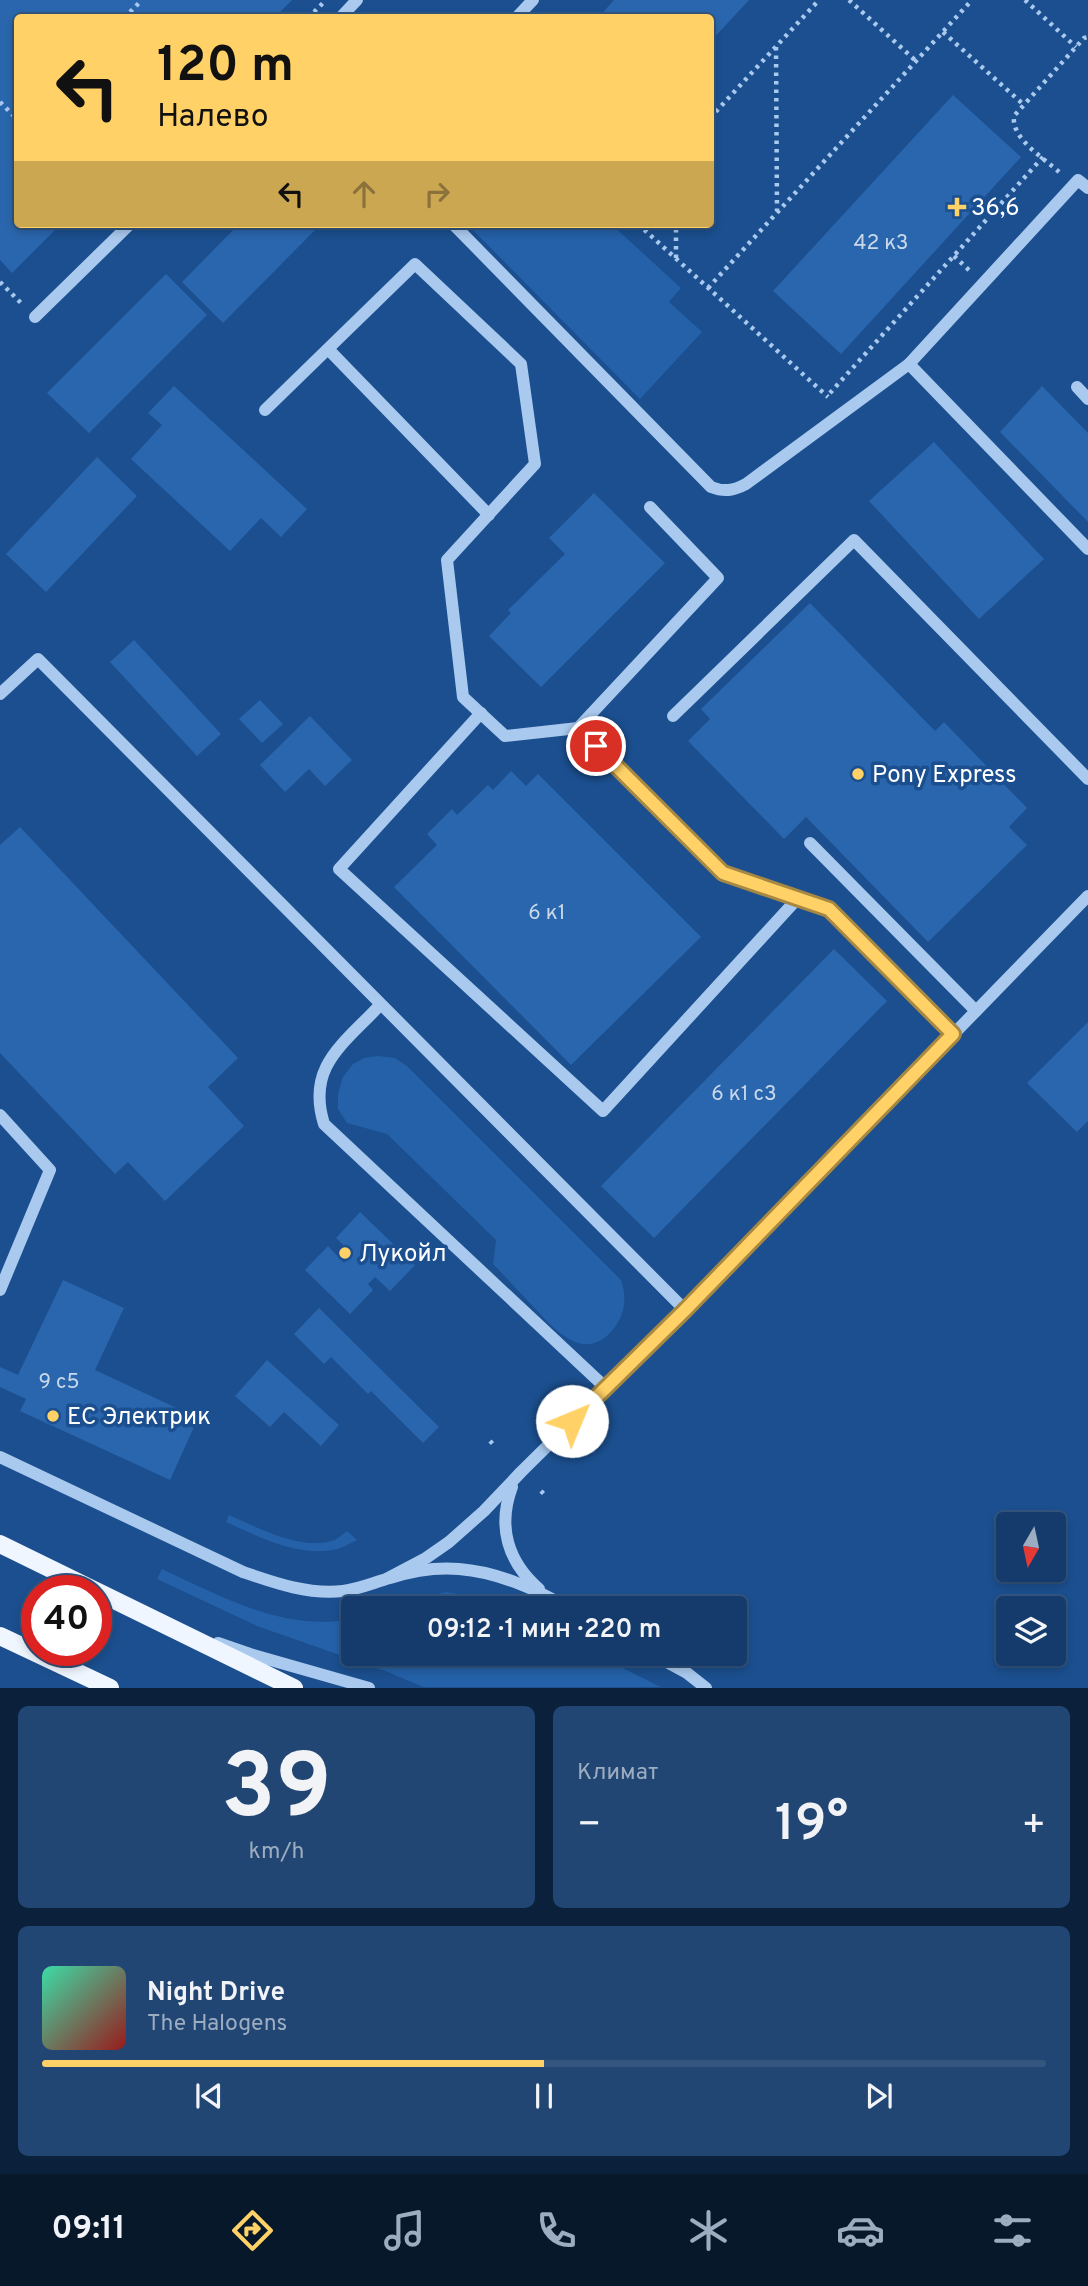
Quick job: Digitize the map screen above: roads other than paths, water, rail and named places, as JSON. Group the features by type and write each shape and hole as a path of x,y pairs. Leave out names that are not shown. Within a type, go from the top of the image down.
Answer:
{"main road":[{"path":"0,1544 294,1688"},
{"path":"0,1636 110,1688"}],"street":[{"path":"344,14 357,0"},
{"path":"520,14 533,0"},
{"path":"457,228 710,487 726,491 746,484 909,364 1078,180 1088,188"},
{"path":"35,317 126,228"},
{"path":"265,410 415,264 521,364 535,464 447,560 463,697 505,736 578,728 718,578 650,507"},
{"path":"328,349 489,515"},
{"path":"909,364 1088,549"},
{"path":"1077,387 1088,399"},
{"path":"673,716 854,540 1088,779"},
{"path":"0,694 38,659 685,1310"},
{"path":"481,713 339,869 603,1111 798,898"},
{"path":"578,728 723,873 829,909 953,1034"},
{"path":"810,843 976,1011"},
{"path":"388,1578 426,1558 473,1522 685,1310 1088,896"},
{"path":"380,1005 323,1071 318,1088 319,1107 324,1124 606,1388"},
{"path":"0,1115 50,1170 0,1290"},
{"path":"0,1457 243,1573 278,1584 313,1590 343,1591 432,1569 481,1572 547,1596"},
{"path":"521,1472 507,1500 505,1540 523,1572 549,1596"},
{"path":"142,1612 250,1654 369,1688"},
{"path":"674,1666 706,1688"}],"place":[{"name":"36,6","path":"957,207"},
{"name":"Pony Express","path":"858,774"},
{"name":"Лукойл","path":"345,1253"},
{"name":"ЕС Электрик","path":"53,1416"}]}
